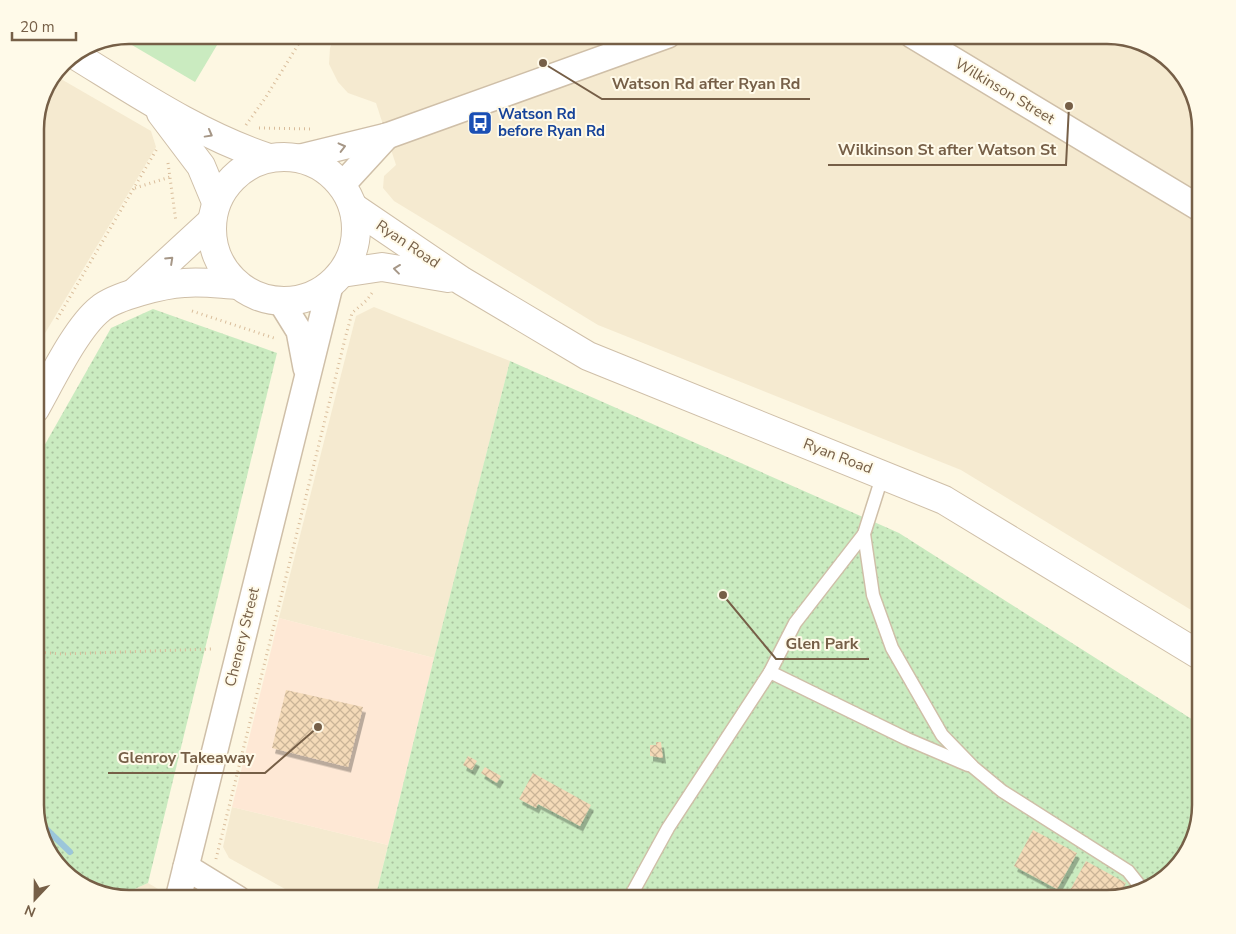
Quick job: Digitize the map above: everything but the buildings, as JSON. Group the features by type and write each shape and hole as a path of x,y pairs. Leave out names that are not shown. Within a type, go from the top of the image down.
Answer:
{"street":[{"path":"81,58 151,102 232,146 269,158 297,158 387,136 643,44"},
{"name":"Wilkinson Street","path":"927,44 1192,204"},
{"path":"151,102 186,143 201,166 214,212"},
{"path":"347,196 387,136"},
{"path":"269,158 237,174 225,187 214,212 212,239 225,273 238,285 265,300 281,302 306,298 336,280 351,258 356,242 356,218 347,196 322,168 297,158"},
{"name":"Ryan Road","path":"347,196 462,281 558,340 596,360 944,500 1192,651"},
{"path":"134,293 214,212"},
{"name":"Ryan Road","path":"336,280 382,267 462,281"},
{"name":"Chenery Street","path":"180,890 308,375 336,280"},
{"path":"44,393 83,329 99,309 108,303 134,293 184,282 238,285"},
{"name":"Chenery Street","path":"281,302 299,331 308,375"},
{"path":"186,867 223,890"}],"lane":[{"path":"634,890 668,828 770,672 795,624 864,534 883,474"},
{"path":"864,534 873,596 892,648 942,735 972,767 1002,791 1128,871 1139,884"},
{"path":"770,672 907,739 972,767"}],"path":[{"path":"298,44 266,97 244,127 320,129"},
{"path":"55,322 162,140"},
{"path":"167,160 177,227"},
{"path":"134,188 170,177"},
{"path":"210,882 352,313 368,300 372,292"},
{"path":"192,311 274,338"},
{"path":"44,653 62,654 212,649"}],"shaded area":[{"path":"332,44 1108,44 1124,45 1150,55 1175,77 1184,91 1192,117 1192,611 961,470 598,325 394,201 383,188 384,176 396,165 376,103 348,93 338,82 329,64"},
{"path":"60,79 151,131 156,147 44,335 44,123 50,96 58,81"},
{"path":"374,307 510,361 434,658 279,618 356,316"},
{"path":"279,618 434,658 388,845 232,807"},
{"path":"232,807 388,845 377,890 287,890 229,858 223,847"},
{"path":"148,883 160,890 132,890"}],"green space":[{"path":"130,44 218,44 195,82"},
{"path":"153,309 277,353 148,883 132,890 117,890 101,886 77,873 55,848 47,828 44,811 44,446 111,328"},
{"path":"510,361 899,533 1192,719 1191,822 1181,848 1159,873 1145,882 1124,889 377,890"}],"waterway":[{"path":"48,830 70,852"}],"place":[{"name":"Watson Rd after Ryan Rd","path":"543,63"},
{"name":"Wilkinson St after Watson St","path":"1069,106"},
{"name":"Watson Rd before Ryan Rd","path":"480,123"},
{"name":"Glen Park","path":"723,595"},
{"name":"Glenroy Takeaway","path":"318,727"}]}
